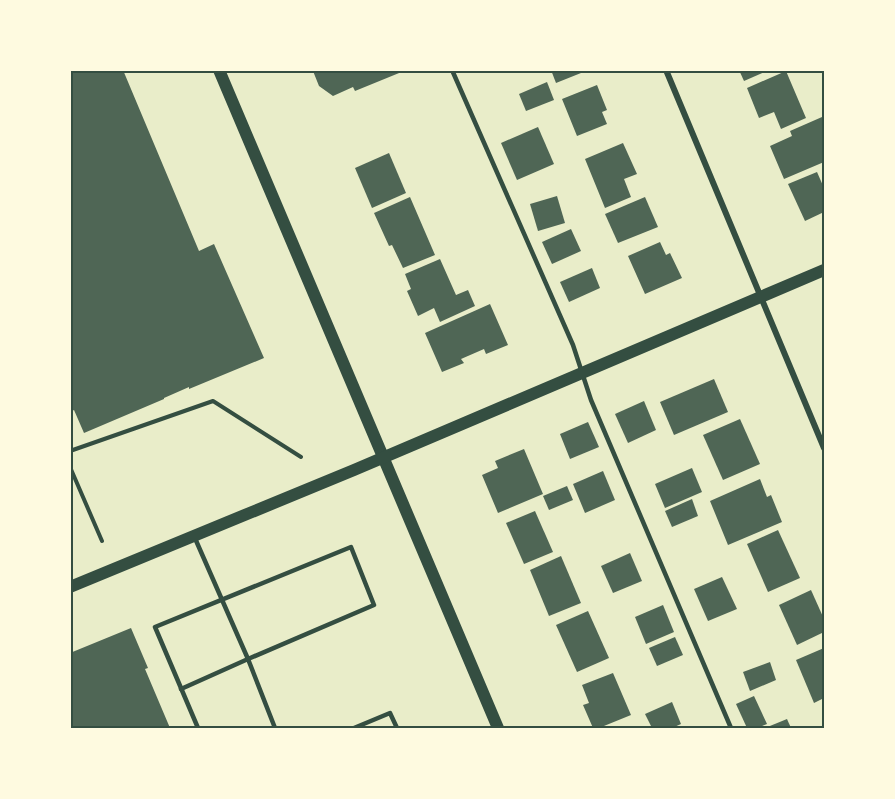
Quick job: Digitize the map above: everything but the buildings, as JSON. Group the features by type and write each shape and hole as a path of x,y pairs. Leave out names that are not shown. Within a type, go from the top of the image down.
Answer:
{"main road":[{"path":"219,70 498,729"},
{"path":"70,587 382,458 825,270"}],"street":[{"path":"666,70 825,448"}],"lane":[{"path":"452,70 573,345 591,400 731,729"},
{"path":"194,536 248,659 275,729"},
{"path":"181,689 374,605 351,547 155,627 181,689 198,729"},
{"path":"354,729 390,713 397,729"}],"path":[{"path":"70,451 213,401 301,457"},
{"path":"70,467 102,541"}]}
